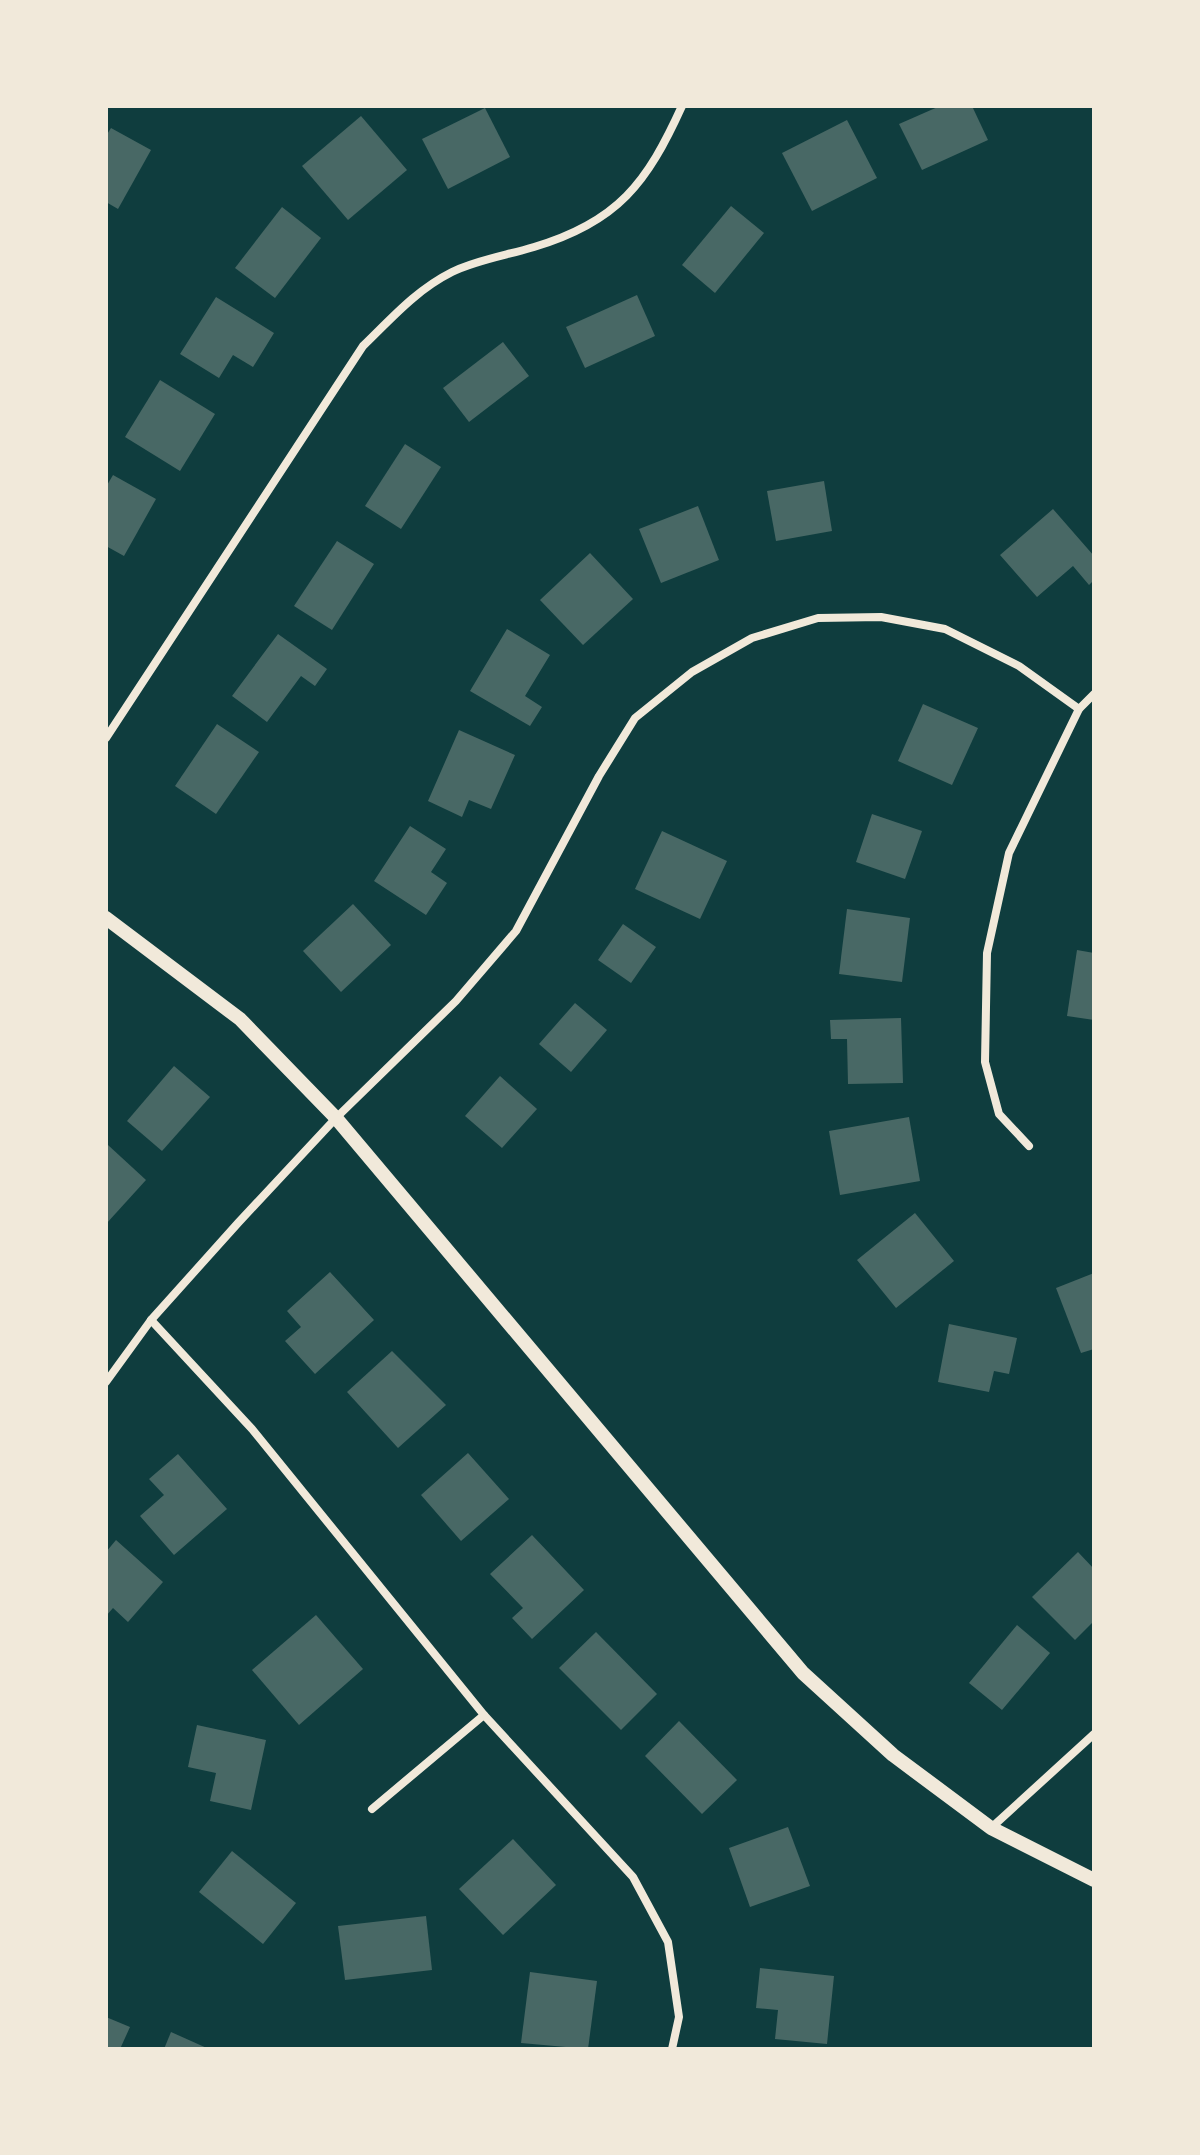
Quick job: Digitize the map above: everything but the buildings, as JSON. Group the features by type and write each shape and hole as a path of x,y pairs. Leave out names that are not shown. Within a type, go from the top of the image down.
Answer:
{"street":[{"path":"106,738 363,346 413,296 453,272 547,243 607,216 657,160 682,106"},
{"path":"106,1382 151,1320 336,1118 456,1001 516,931 599,776 635,718 692,672 752,638 818,618 881,617 945,629 1019,666 1079,709"},
{"path":"1029,1146 999,1114 985,1062 987,953 1009,853 1079,709 1094,694"},
{"path":"106,918 240,1019 336,1118 803,1673 893,1755 991,1828 1094,1880"},
{"path":"151,1320 252,1429 484,1715 633,1877 668,1942 679,2017 672,2049"},
{"path":"372,1809 484,1715"},
{"path":"991,1828 1094,1734"}]}
